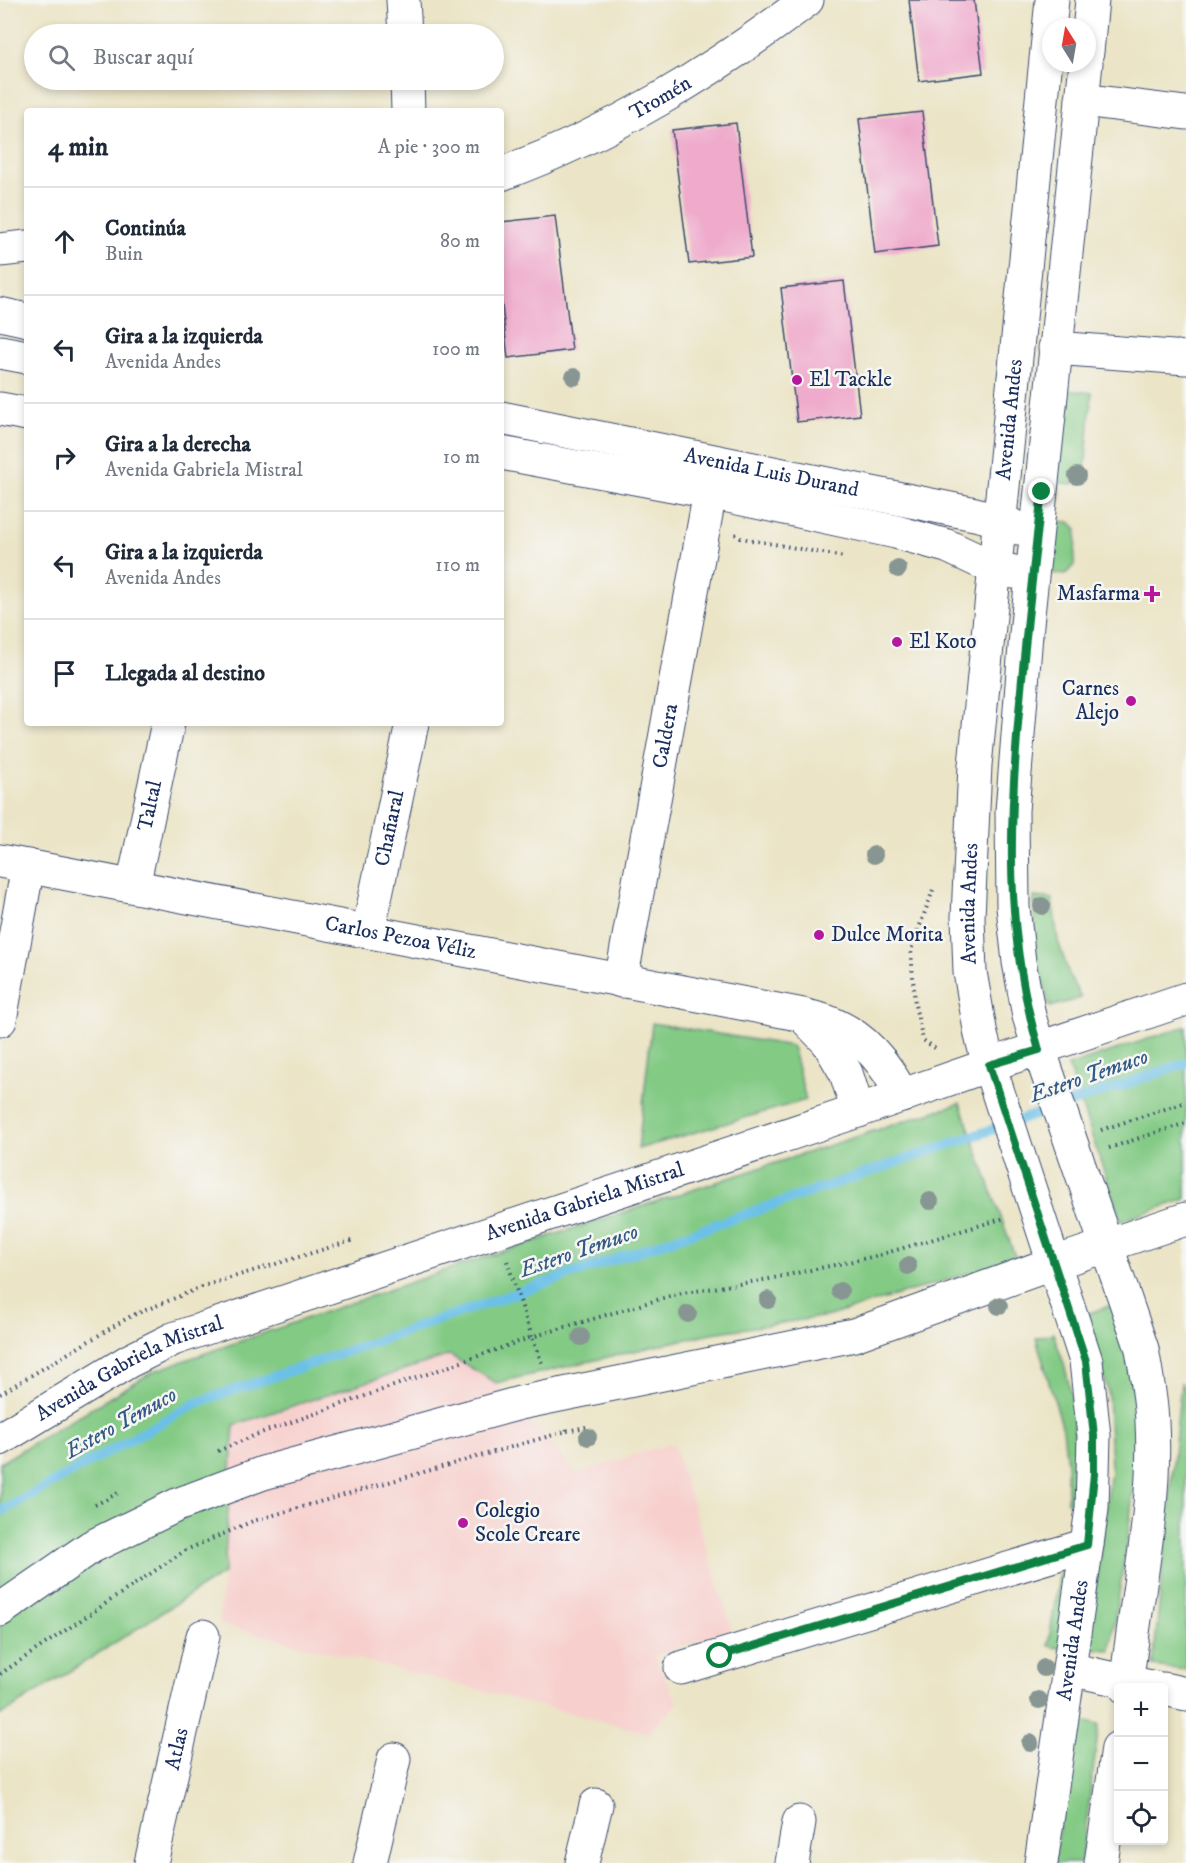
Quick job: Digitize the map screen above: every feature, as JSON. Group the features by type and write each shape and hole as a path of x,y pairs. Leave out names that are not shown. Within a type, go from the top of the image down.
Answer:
{"street":[{"path":"404,0 405,24"},
{"name":"Tromén","path":"504,173 560,151 675,91 744,47 807,0"},
{"name":"Avenida Andes","path":"1041,1863 1087,1545 1094,1474 1094,1436 1086,1361 981,1035 970,972 968,917 975,765 1052,0"},
{"path":"1090,18 1092,0"},
{"name":"Avenida Andes","path":"1085,72 1055,348 1016,750 1011,855 1013,907 1019,962 1029,1016 1044,1062 1091,1154 1107,1246 1142,1349 1152,1423 1150,1502 1136,1683"},
{"path":"407,90 408,108"},
{"path":"1082,100 1186,113"},
{"path":"0,314 24,319"},
{"path":"1055,348 1186,358"},
{"path":"0,352 24,356"},
{"path":"0,409 24,413"},
{"name":"Avenida Luis Durand","path":"504,419 999,520 1015,526 1035,557 1019,573 994,568 947,546 896,532 710,492 504,454"},
{"name":"Caldera","path":"621,981 710,492"},
{"name":"Taltal","path":"133,886 167,726"},
{"name":"Chañaral","path":"368,932 411,726"},
{"path":"0,1020 14,863"},
{"name":"Carlos Pezoa Véliz","path":"14,863 803,1015 835,1024 863,1041 886,1065 902,1096"},
{"name":"Avenida Gabriela Mistral","path":"0,1439 129,1362 173,1339 858,1111 989,1065 1044,1062 1186,999"},
{"path":"803,1015 828,1042 846,1073 858,1111"},
{"path":"0,1610 91,1547 177,1505 263,1473 520,1403 854,1335 1054,1263 1186,1219"},
{"path":"681,1668 1087,1545"},
{"name":"Atlas","path":"151,1863 203,1636"},
{"path":"1069,1669 1128,1683"},
{"path":"1168,1690 1186,1694"},
{"path":"370,1863 394,1759"},
{"path":"1101,1863 1114,1780"},
{"path":"582,1863 596,1805"},
{"path":"792,1863 800,1822"}],"path":[{"path":"935,880 933,892 911,950 915,1005 923,1040 949,1059 955,1077"},
{"path":"1091,1154 1099,1131 1186,1102"},
{"path":"1091,1154 1186,1123"},
{"path":"511,1271 532,1337 677,1294 769,1279 876,1256 1036,1209"}],"shaded area":[{"name":"Colegio Scole Creare","path":"450,1355 496,1383 577,1473 673,1443 732,1629 654,1656 678,1703 648,1733 219,1624 233,1425"}],"green space":[{"path":"1065,390 1092,393 1084,481 1072,484 1054,482"},
{"path":"1055,521 1070,522 1077,529 1074,565 1065,575 1051,573"},
{"path":"1034,897 1052,899 1058,941 1070,977 1081,998 1050,1007 1035,946"},
{"path":"652,1023 792,1046 806,1100 638,1149"},
{"path":"1186,1026 1186,1199 1121,1221 1068,1066"},
{"path":"960,1103 1016,1259 829,1316 712,1333 496,1383 450,1355 234,1425 224,1573 0,1716 0,1463 154,1371 449,1269"},
{"path":"1112,1305 1130,1367 1136,1438 1127,1544 1110,1650 1087,1648 1111,1471 1108,1391 1087,1314"},
{"path":"1053,1333 1064,1364 1072,1400 1074,1502 1067,1502 1067,1465 1063,1429 1036,1338"},
{"path":"1181,1382 1186,1395 1186,1670 1153,1666"},
{"path":"1060,1572 1069,1578 1063,1649 1048,1646"},
{"path":"1083,1721 1099,1725 1081,1863 1054,1863 1071,1742"}],"building":[{"path":"909,0 974,0 983,73 919,81"},
{"path":"922,112 938,246 875,254 859,119"},
{"path":"736,123 752,257 689,264 672,130"},
{"path":"555,216 572,350 508,358 504,323 504,222"},
{"path":"844,281 860,415 797,422 781,288"}],"waterway":[{"name":"Estero Temuco","path":"0,1512 196,1403 1186,1063"}],"place":[{"name":"El Tackle","path":"797,380"},
{"name":"Masfarma","path":"1152,594"},
{"name":"El Koto","path":"897,642"},
{"name":"Carnes Alejo","path":"1131,701"},
{"name":"Dulce Morita","path":"819,935"},
{"name":"Colegio Scole Creare","path":"463,1523"}],"route":[{"path":"720,1656 1087,1545 1092,1509 1094,1436 1086,1361 989,1065 1039,1050 1029,1016 1019,962 1013,907 1011,855 1016,750 1042,492"}]}
